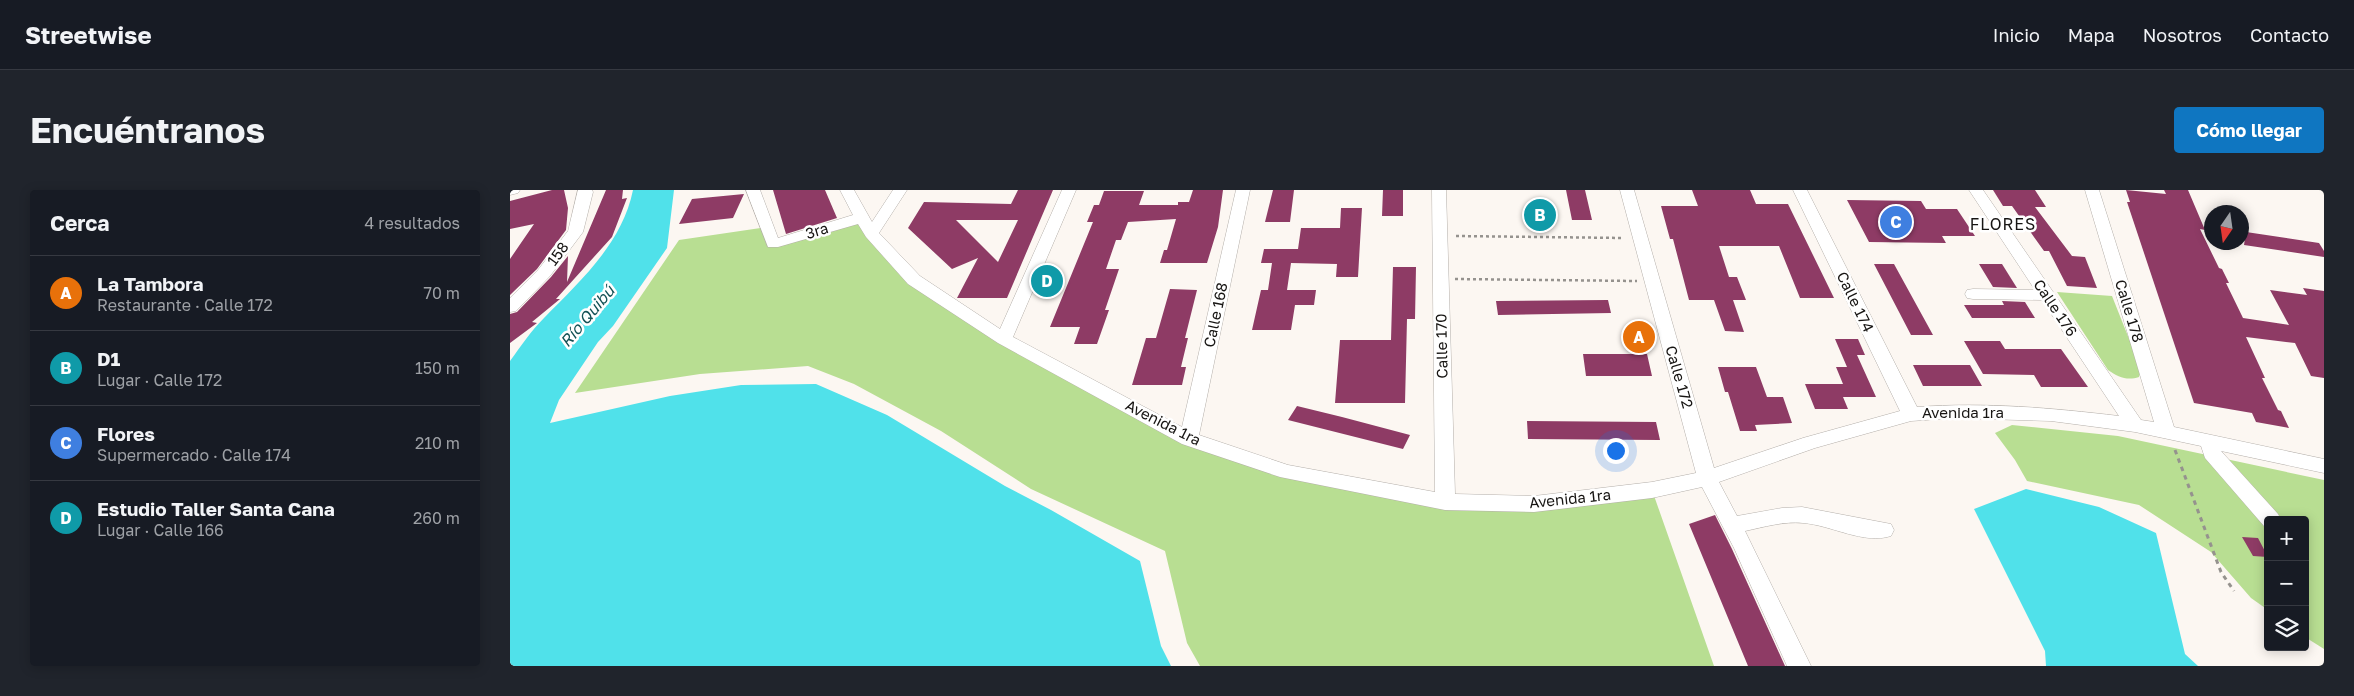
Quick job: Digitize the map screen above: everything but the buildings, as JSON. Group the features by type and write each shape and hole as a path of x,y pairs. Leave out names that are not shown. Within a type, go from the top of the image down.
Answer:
{"street":[{"name":"158","path":"510,306 544,274 575,232 586,192 584,190"},
{"name":"3ra","path":"752,190 773,244 866,226"},
{"name":"Avenida 1ra","path":"847,190 866,226 914,280 1004,339 1190,440 1287,472 1446,502 1534,504 1652,490 1707,478 1810,443 1911,414 1954,411 2051,414 2135,425 2324,466"},
{"path":"866,226 900,190"},
{"path":"1004,339 1069,190"},
{"name":"Calle 168","path":"1190,440 1244,190"},
{"name":"Calle 170","path":"1439,190 1446,502"},
{"name":"Calle 172","path":"1627,190 1707,478 1732,525 1799,666"},
{"name":"Calle 174","path":"1800,190 1911,414"},
{"name":"Calle 176","path":"1976,190 2135,425"},
{"name":"Calle 178","path":"2092,190 2167,432"},
{"path":"1973,294 2047,295"},
{"path":"2209,442 2212,453 2267,516"}],"lane":[{"path":"1732,525 1790,515 1811,516 1866,530 1884,530"}],"path":[{"path":"1440,236 1640,238"},
{"path":"1441,279 1652,282"},
{"path":"2167,432 2221,572 2234,591"}],"green space":[{"path":"861,218 914,280 1189,439 1287,472 1445,502 1652,490 1714,666 1200,666 1187,643 1165,551 1031,489 941,431 854,384 808,366 700,374 575,393 679,240 767,227 773,244"},
{"path":"2057,292 2112,296 2141,369 2139,377 2123,378 2108,370"},
{"path":"2012,425 2118,436 2324,480 2324,649 2309,640 2309,516 2264,516 2264,607 2251,598 2211,552 2139,505 2027,481 2015,460 1995,433"}],"water":[{"name":"Río Quibú","path":"633,190 674,190 667,248 613,326 598,342 559,400 550,423 670,396 741,385 816,384 887,415 1005,486 1140,561 1161,646 1171,666 510,666 510,361 535,328 598,260 620,228"},
{"path":"2026,489 2099,507 2156,533 2185,654 2198,666 2046,666 2045,651 1974,509"}],"place":[{"name":"D1","path":"1540,215"},
{"name":"Flores","path":"1896,222"},
{"name":"Estudio Taller Santa Cana","path":"1047,281"},
{"name":"La Tambora","path":"1639,337"}],"district":[{"name":"FLORES","path":"2003,224"}]}
